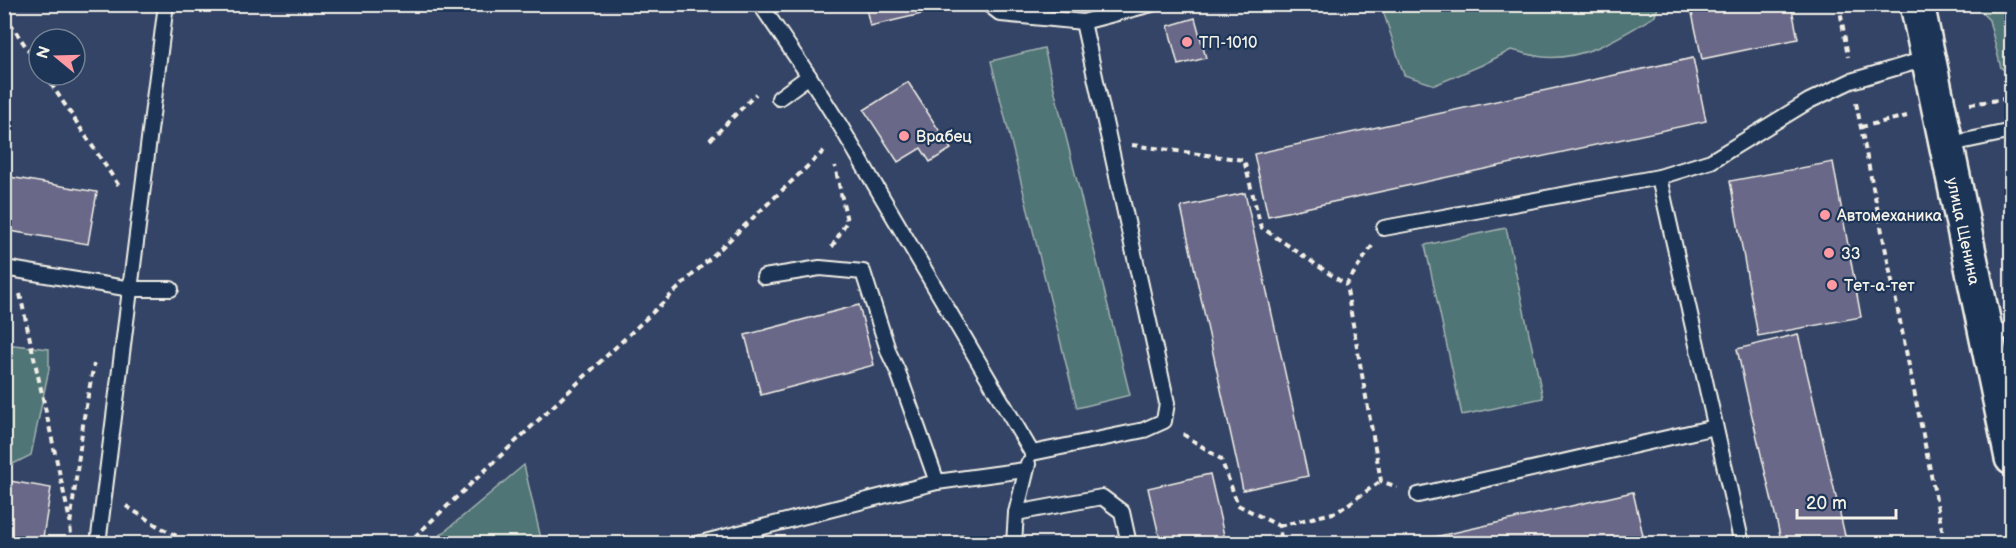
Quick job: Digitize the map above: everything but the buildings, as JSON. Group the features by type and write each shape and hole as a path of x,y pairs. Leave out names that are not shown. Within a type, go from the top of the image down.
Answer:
{"main road":[{"name":"улица Щенина","path":"1917,4 1946,144 1999,332 2012,458"}],"lane":[{"path":"760,4 809,76 1032,453"},
{"path":"988,4 1001,14 1083,22 1152,4"},
{"path":"98,543 164,6"},
{"path":"1032,453 1144,430 1164,421 1167,403 1083,22"},
{"path":"1384,228 1659,177 1711,161 1809,100 1851,81 1929,57"},
{"path":"779,98 809,76"},
{"path":"1946,144 2012,131"},
{"path":"1659,177 1742,543"},
{"path":"764,277 820,268 863,272 889,353 898,372 937,482"},
{"path":"10,269 131,289 171,290"},
{"path":"1418,495 1715,427"},
{"path":"1014,543 1016,513 1025,470 1032,453"},
{"path":"698,543 937,482 1025,470"},
{"path":"1016,513 1102,497 1122,512 1129,543"}],"path":[{"path":"1839,4 1851,81 1945,543"},
{"path":"4,14 27,48"},
{"path":"710,140 795,56"},
{"path":"53,87 123,192"},
{"path":"1110,142 1244,160 1261,227 1346,285"},
{"path":"407,543 830,145 847,221 820,268"},
{"path":"1382,480 1346,285 1384,228"},
{"path":"10,269 70,525 72,543"},
{"path":"70,525 84,417 95,362"},
{"path":"1164,421 1221,459 1238,505 1279,526 1337,512 1382,480"},
{"path":"1382,480 1418,495"},
{"path":"105,492 161,528 193,543"},
{"path":"1279,526 1282,543"}],"green space":[{"path":"1381,4 1659,5 1655,16 1616,39 1588,51 1558,57 1543,57 1511,50 1435,85 1404,75"},
{"path":"1974,5 2011,5 2011,74 2001,68 1989,20"},
{"path":"1044,48 1130,395 1077,408 991,61"},
{"path":"1506,228 1543,398 1462,415 1425,245"},
{"path":"5,344 49,349 49,369 31,455 5,468"},
{"path":"524,465 542,543 431,543"}],"place":[{"name":"ТП-1010","path":"1187,42"},
{"name":"Врабец","path":"904,136"},
{"name":"Автомеханика","path":"1825,215"},
{"name":"33","path":"1829,253"},
{"name":"Тет-а-тет","path":"1832,285"}]}
